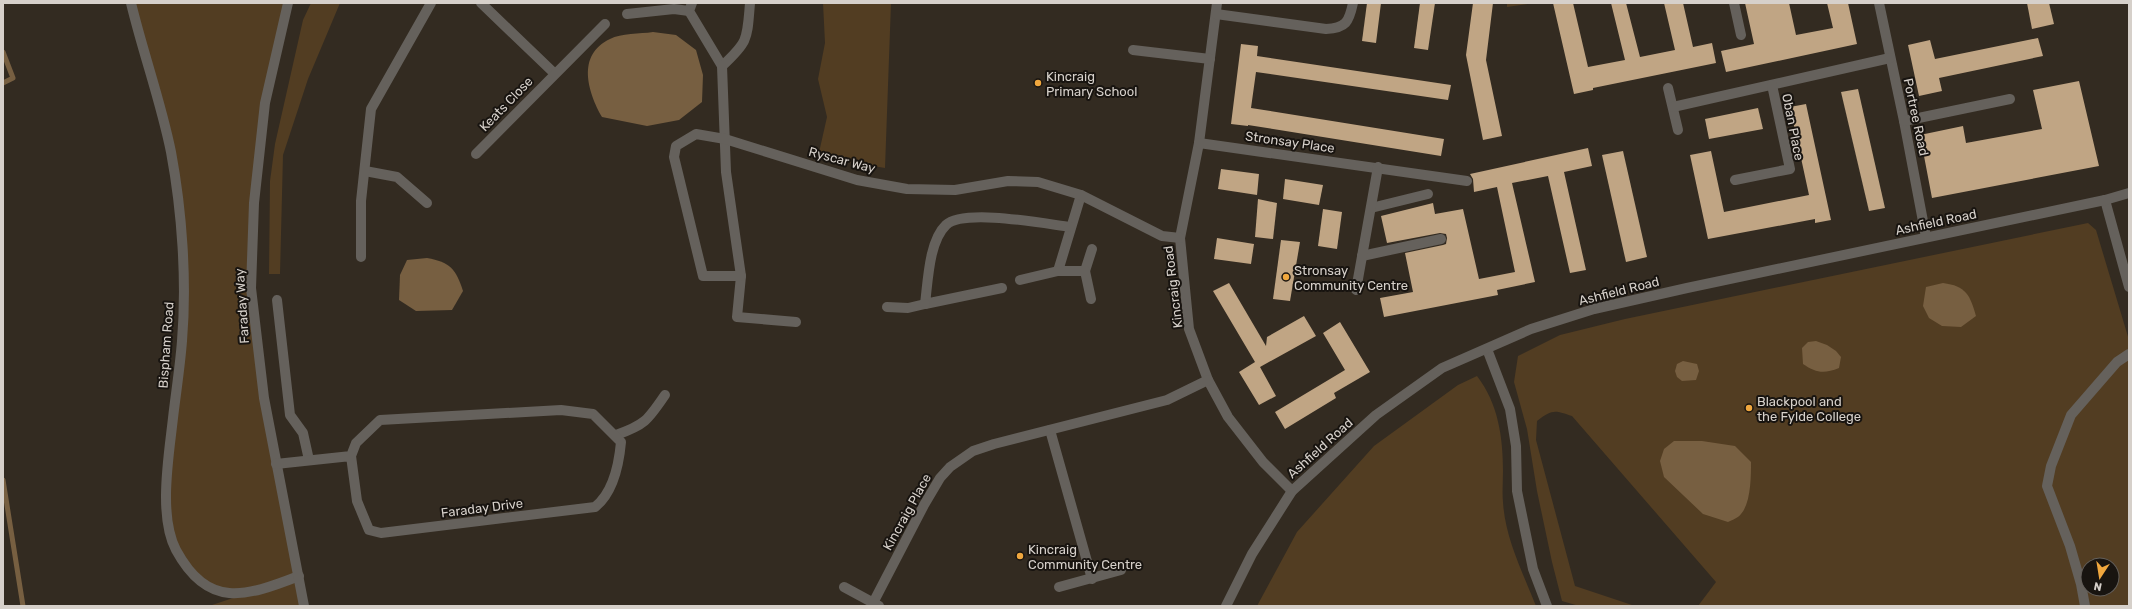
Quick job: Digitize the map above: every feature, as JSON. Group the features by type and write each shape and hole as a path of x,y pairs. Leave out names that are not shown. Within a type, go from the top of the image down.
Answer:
{"street":[{"name":"Bispham Road","path":"131,3 140,44 171,150 182,227 182,340 167,470 166,501 175,549 197,580 211,588 236,594 267,588 299,576"},
{"name":"Faraday Way","path":"288,3 265,108 254,203 251,282 263,392 304,606"},
{"path":"361,257 361,201 371,109 431,3"},
{"path":"481,3 554,72"},
{"path":"722,66 741,48 747,35 750,3"},
{"name":"Kincraig Road","path":"1217,3 1199,143 1180,238 1190,329 1208,380 1228,417 1263,462 1292,491"},
{"path":"1216,14 1326,29 1337,28 1345,24 1350,16 1353,3"},
{"path":"1734,3 1741,35"},
{"name":"Portree Road","path":"1879,3 1904,121 1926,237"},
{"path":"627,14 690,7 722,66 726,172 742,276 737,317 796,322"},
{"name":"Keats Close","path":"476,154 554,72 605,24"},
{"path":"1133,50 1210,59"},
{"name":"Oban Place","path":"1673,108 1890,58"},
{"name":"Oban Place","path":"1736,180 1790,168 1772,85"},
{"path":"1668,88 1678,130"},
{"path":"1904,121 2010,99"},
{"name":"Ryscar Way","path":"742,276 703,276 674,157 676,146 696,134 725,139 857,180 907,188 955,190 1008,181 1038,182 1081,195 1162,236 1180,238"},
{"name":"Stronsay Place","path":"1199,143 1378,167 1467,181"},
{"path":"1356,290 1378,167"},
{"path":"365,171 397,177 427,203"},
{"name":"Ashfield Road","path":"1226,606 1252,554 1292,491 1376,415 1442,368 1531,329 1594,309 2105,200 2129,193"},
{"path":"1371,208 1428,194"},
{"path":"1058,271 1070,227 1081,195"},
{"path":"2105,200 2129,287"},
{"path":"926,304 930,261 939,235 947,224 958,218 998,218 1070,227"},
{"path":"1362,256 1441,239"},
{"path":"1091,299 1085,271 1092,249"},
{"path":"1020,280 1058,271 1085,271"},
{"path":"886,307 908,308 1002,288"},
{"path":"277,300 290,415 303,433 309,460"},
{"path":"1487,349 1510,409 1516,446 1517,491 1533,569 1547,606"},
{"path":"2085,606 2081,584 2070,546 2047,486 2051,466 2071,415 2117,362 2129,354"},
{"name":"Kincraig Place","path":"844,587 876,604 924,505 940,478 950,467 973,451 1167,400 1208,380"},
{"path":"276,464 350,456 356,443 380,420 561,410 593,414 616,435 637,427 647,420 665,394"},
{"path":"1050,430 1092,579"},
{"name":"Faraday Drive","path":"350,456 357,501 369,530 381,533 595,507 603,501 619,461 621,442 616,435"},
{"path":"1059,587 1121,570"}],"shaded area":[{"path":"132,3 288,3 265,103 251,288 263,392 304,606 209,606 254,591 236,594 197,580 175,549 167,470 183,299 171,150"},
{"path":"311,3 340,3 308,79 283,155 280,274 269,274 270,181 275,144 303,20"},
{"path":"823,3 891,3 885,168 818,157 827,117 818,79 825,43"},
{"path":"1507,3 1535,3 1507,7"},
{"path":"653,32 676,35 696,50 703,75 702,102 679,120 647,126 602,117 589,86 589,64 592,54 599,46 614,37"},
{"name":"Blackpool and the Fylde College","path":"2088,223 2096,230 2129,340 2129,606 1698,606 1716,582 1572,416 1554,412 1546,414 1537,421 1536,440 1575,586 1635,606 1579,606 1562,601 1537,491 1527,429 1514,382 1518,356 1560,335 1625,319"},
{"path":"427,258 447,264 458,277 463,291 452,310 416,311 399,300 400,275 407,260"},
{"path":"1943,283 1951,284 1962,289 1972,302 1976,316 1961,327 1942,326 1929,318 1923,306 1926,287"},
{"path":"1816,341 1827,345 1836,351 1841,357 1839,368 1820,372 1803,364 1802,348 1808,342"},
{"path":"1683,361 1697,364 1699,371 1696,380 1682,381 1677,377 1675,371 1677,364"},
{"path":"1477,376 1490,397 1498,421 1503,458 1504,515 1515,555 1536,606 1257,606 1297,532 1374,446 1458,385"},
{"path":"1674,441 1702,441 1735,446 1751,462 1749,496 1740,515 1728,522 1703,514 1664,477 1660,461 1664,449"}],"building":[{"path":"1367,3 1381,3 1376,43 1362,41"},
{"path":"1420,3 1435,3 1428,50 1414,48"},
{"path":"1473,3 1493,3 1486,60 1502,136 1483,140 1466,55"},
{"path":"1553,3 1573,3 1588,67 1625,60 1611,3 1626,3 1640,57 1675,50 1664,3 1683,3 1693,47 1712,43 1716,63 1593,88 1593,90 1574,94"},
{"path":"1745,3 1789,3 1796,35 1833,28 1827,3 1848,3 1857,44 1726,72 1721,51 1754,44"},
{"path":"2027,3 2049,3 2054,24 2032,29"},
{"path":"2038,38 2043,56 1939,78 1942,91 1919,96 1908,45 1930,40 1935,59"},
{"path":"1241,44 1258,46 1257,56 1451,85 1448,100 1256,72 1251,108 1444,139 1441,156 1248,125 1231,124"},
{"path":"2079,81 2099,166 1932,198 1920,135 1963,126 1966,143 2042,129 2033,90"},
{"path":"1858,89 1885,208 1869,211 1841,92"},
{"path":"1806,104 1831,220 1815,223 1815,219 1708,239 1690,155 1711,151 1724,212 1809,195 1790,107"},
{"path":"1758,108 1763,129 1709,139 1705,119"},
{"path":"1588,148 1592,166 1564,172 1586,270 1570,273 1548,176 1512,183 1535,282 1497,290 1498,295 1384,317 1380,298 1413,292 1405,253 1446,244 1447,238 1446,234 1440,233 1387,243 1381,216 1433,203 1435,214 1463,209 1479,279 1515,272 1497,187 1474,192 1473,179 1470,174"},
{"path":"1623,151 1647,257 1626,262 1602,155"},
{"path":"1221,169 1259,174 1257,195 1218,189"},
{"path":"1285,179 1323,185 1319,205 1283,199"},
{"path":"1258,199 1277,203 1273,239 1255,237"},
{"path":"1323,209 1342,212 1337,249 1318,246"},
{"path":"1217,238 1254,244 1251,264 1214,259"},
{"path":"1281,240 1300,242 1290,301 1273,299"},
{"path":"1229,283 1266,346 1267,337 1304,316 1316,336 1260,367 1276,396 1259,405 1239,372 1255,362 1213,291"},
{"path":"1340,322 1370,372 1334,393 1336,398 1285,429 1275,412 1345,370 1323,333"}],"waterway":[{"path":"3,52 13,78 3,83"},
{"path":"3,480 23,606"}],"place":[{"name":"Kincraig Primary School","path":"1038,83"},
{"name":"Stronsay Community Centre","path":"1286,277"},
{"name":"Blackpool and the Fylde College","path":"1749,408"},
{"name":"Kincraig Community Centre","path":"1020,556"}]}
